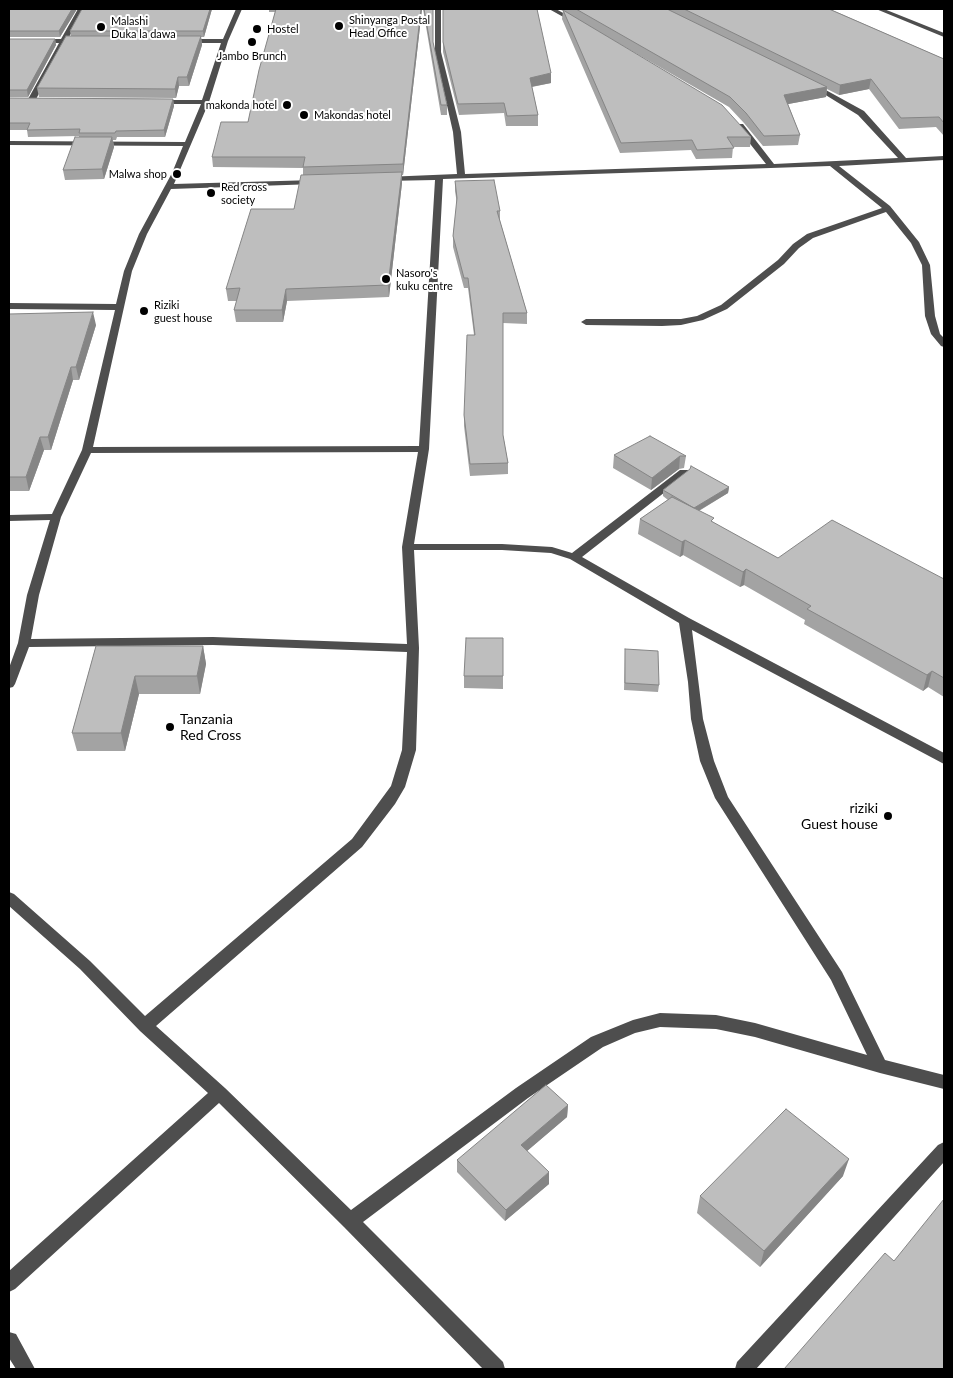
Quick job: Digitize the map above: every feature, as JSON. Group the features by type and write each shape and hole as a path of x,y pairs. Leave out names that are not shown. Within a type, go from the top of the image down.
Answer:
{"street":[{"path":"41,101 27,101 81,9"},
{"path":"9,684 24,643 33,595 56,517 86,450 106,372 118,307 128,271 143,234 170,187 205,102 225,41 239,9"},
{"path":"438,9 438,52 457,132 461,177"},
{"path":"552,9 585,28"},
{"path":"879,9 944,35"},
{"path":"9,41 91,41"},
{"path":"177,41 225,41"},
{"path":"809,83 861,113 904,160"},
{"path":"147,102 205,102"},
{"path":"735,122 773,167"},
{"path":"9,143 187,144"},
{"path":"379,180 773,167 944,158"},
{"path":"832,164 888,209 915,242 926,265 930,316 936,334 944,344"},
{"path":"145,1026 357,843 398,787 409,750 413,648 408,547 424,449 439,177"},
{"path":"170,187 319,182"},
{"path":"586,322 662,323 700,318 724,307 781,262 796,246 810,236 888,209"},
{"path":"9,306 118,307"},
{"path":"86,450 424,449"},
{"path":"574,556 684,472"},
{"path":"9,518 56,517"},
{"path":"408,547 502,546 552,550 574,556 685,621 944,759"},
{"path":"685,621 694,682 697,719 707,761 722,798 752,848 837,976 880,1066"},
{"path":"24,643 213,641 413,648"},
{"path":"9,898 85,965 145,1026 219,1093 350,1221 496,1369"},
{"path":"350,1221 522,1093 597,1042 633,1027 660,1020 716,1022 755,1030 880,1066 944,1082"},
{"path":"9,1283 219,1093"},
{"path":"744,1369 944,1150"},
{"path":"9,1341 26,1369"}],"building":[{"path":"9,9 72,9 59,31 9,31"},
{"path":"82,9 210,9 203,31 70,31"},
{"path":"276,9 421,9 403,164 303,167 305,157 212,157 221,122 248,122 259,70"},
{"path":"424,9 433,9 433,42 447,105 441,105"},
{"path":"443,9 537,9 551,73 530,78 538,115 507,116 504,103 458,104 443,42"},
{"path":"576,9 667,9 827,87 784,95 800,135 764,136 746,113 730,97"},
{"path":"684,9 829,9 944,59 944,123 939,117 901,118 871,79 840,85"},
{"path":"563,10 722,105 751,137 727,137 734,148 697,150 692,140 621,143"},
{"path":"66,36 201,36 187,77 178,77 175,89 37,88"},
{"path":"9,39 55,39 27,90 9,90"},
{"path":"9,98 173,99 164,130 79,133 80,129 27,130 30,123 9,123"},
{"path":"75,137 112,137 102,169 63,170"},
{"path":"402,172 388,285 286,289 282,310 234,310 240,288 226,289 251,209 294,209 301,175"},
{"path":"494,180 500,211 497,211 527,313 503,313 503,435 508,463 470,464 464,415 467,335 475,335 468,278 464,278 453,236 457,198 455,181"},
{"path":"93,312 76,367 71,367 48,437 40,437 26,477 9,477 9,314"},
{"path":"650,436 686,456 680,456 652,478 614,455"},
{"path":"691,466 729,487 694,508 663,490 690,469"},
{"path":"672,497 714,518 711,521 778,558 832,520 944,579 944,678 932,671 927,675 807,609 811,606 746,569 743,572 685,540 682,542 640,519"},
{"path":"466,638 503,638 503,676 464,676"},
{"path":"96,646 203,646 197,676 135,676 121,733 72,733"},
{"path":"625,649 658,651 659,685 625,683"},
{"path":"546,1085 568,1105 521,1145 549,1172 506,1210 457,1160"},
{"path":"786,1109 849,1159 764,1251 700,1196"},
{"path":"944,1199 944,1369 784,1369 885,1253 894,1261"}],"place":[{"name":"Shinyanga Postal Head Office","path":"339,26"},
{"name":"Malashi Duka la dawa","path":"101,27"},
{"name":"Hostel","path":"257,29"},
{"name":"Jambo Brunch","path":"252,42"},
{"name":"makonda hotel","path":"287,105"},
{"name":"Makondas hotel","path":"304,115"},
{"name":"Malwa shop","path":"177,174"},
{"name":"Red cross society","path":"211,193"},
{"name":"Nasoro's kuku centre","path":"386,279"},
{"name":"Riziki guest house","path":"144,311"},
{"name":"Tanzania Red Cross","path":"170,727"},
{"name":"riziki Guest house","path":"888,816"}]}
